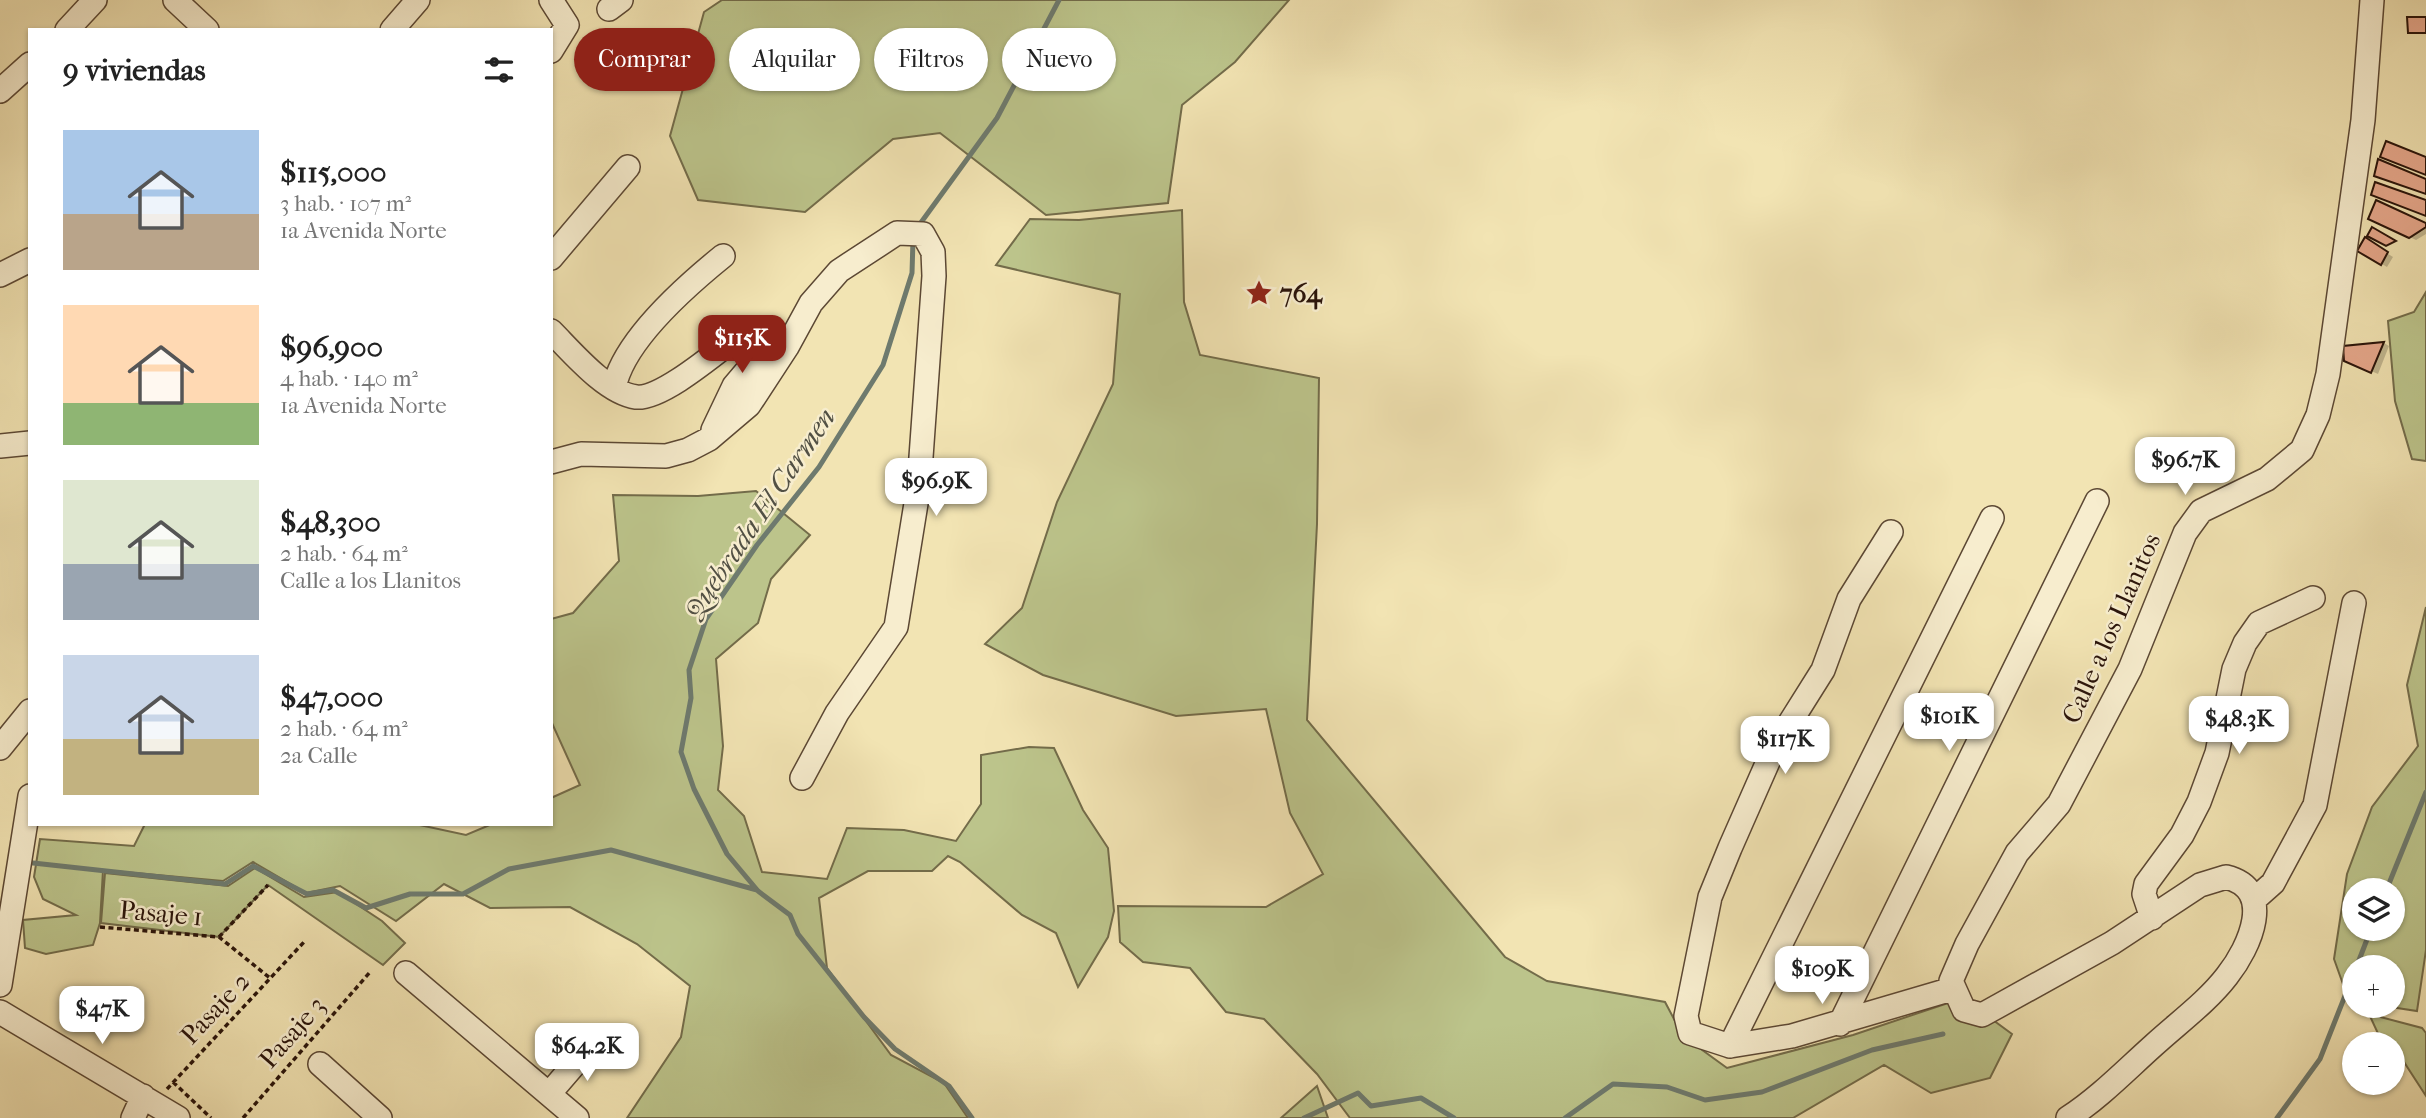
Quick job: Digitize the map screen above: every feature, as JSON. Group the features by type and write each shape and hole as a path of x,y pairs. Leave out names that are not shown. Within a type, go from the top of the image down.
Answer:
{"street":[{"path":"69,28 95,0"},
{"path":"175,0 205,28"},
{"path":"394,28 418,0"},
{"path":"551,0 568,25 553,48"},
{"name":"Calle a los Llanitos","path":"1952,989 1953,971 2017,853 2059,804 2130,669 2185,533 2201,511 2267,479 2302,450 2318,415 2328,374 2363,120 2372,0"},
{"path":"0,91 28,66"},
{"path":"553,256 628,167"},
{"path":"553,461 581,454 666,456 688,450 709,439 749,405 787,347 811,303 839,271 897,233 923,234 933,252 934,276 919,485 896,627 837,713 802,778"},
{"path":"614,388 618,370 675,296 723,256"},
{"path":"0,275 28,261"},
{"path":"553,333 584,364 614,388 636,397 662,390 742,333 752,330 762,337 762,353 734,386 709,439"},
{"path":"0,446 28,443"},
{"path":"1840,1024 2097,501"},
{"path":"1730,1046 1992,518"},
{"path":"1891,532 1849,599 1823,670 1774,748 1725,860 1710,898 1699,943 1686,1016 1689,1033 1730,1046 1840,1024 1952,989 1964,1010 1982,1015 2035,988 2152,918 2200,885 2226,877 2248,887 2255,899 2257,911 2228,975 2198,1006 2068,1118"},
{"path":"2152,918 2144,894 2146,884 2182,835 2199,803 2217,753 2234,669 2245,643 2259,623 2313,598"},
{"path":"2255,899 2273,883 2315,805 2354,603"},
{"path":"0,748 28,718"},
{"path":"0,985 28,809"},
{"path":"406,973 577,1118"},
{"path":"0,1012 178,1118"},
{"path":"549,1094 592,1044"},
{"path":"320,1064 380,1118"},
{"path":"134,1118 150,1099"}],"path":[{"name":"Pasaje 1","path":"219,937 268,885"},
{"name":"Pasaje 1","path":"100,927 219,937 270,978"},
{"name":"Pasaje 2","path":"150,1099 173,1082 304,942"},
{"name":"Pasaje 3","path":"243,1118 371,971"},
{"path":"173,1082 211,1118"}],"green space":[{"path":"722,0 1289,0 1235,62 1182,105 1168,203 1046,215 940,133 893,139 805,212 698,200 670,136 682,91 715,91 715,28 700,28 704,12"},
{"path":"1182,210 1184,302 1200,355 1319,378 1317,524 1307,720 1505,957 1547,981 1665,1002 1683,1036 1727,1068 1853,1035 1963,998 2012,1034 1990,1078 1931,1093 1884,1065 1793,1118 1350,1118 1317,1074 1264,1019 1226,1012 1190,968 1143,962 1120,942 1118,906 1266,907 1323,874 1290,813 1266,709 1176,716 1043,675 985,644 1022,608 1057,502 1113,384 1120,294 996,265 1030,219 1079,220"},
{"path":"2426,292 2426,461 2412,459 2395,401 2388,321 2414,312"},
{"path":"756,491 810,535 771,579 758,623 716,659 723,746 718,790 744,816 762,872 827,879 847,828 904,830 956,841 981,804 981,755 1029,747 1054,748 1083,810 1108,848 1114,911 1108,937 1078,987 1056,933 1022,915 960,862 948,856 932,871 868,871 819,898 827,968 891,1055 944,1083 968,1118 627,1118 681,1037 690,986 637,944 570,907 490,908 444,884 396,921 340,886 306,893 253,862 223,881 103,870 100,923 93,945 46,954 25,948 23,920 76,915 43,899 34,877 40,839 134,846 144,826 424,826 466,835 487,826 553,826 553,797 580,785 553,725 553,618 573,613 619,561 613,495 698,496"},
{"path":"2426,607 2426,950 2417,1011 2405,1009 2405,955 2342,955 2342,981 2334,959 2342,907 2342,941 2405,941 2405,878 2346,878 2372,807 2418,746 2407,685"},
{"path":"255,868 304,897 338,892 382,921 405,943 383,965 268,885 219,937 101,923 105,873 228,886"},
{"path":"2371,1018 2384,1018 2422,1028 2426,1033 2426,1096 2405,1064 2405,1032 2377,1032"},
{"path":"1317,1086 1328,1118 1281,1118"}],"building":[{"path":"2407,17 2426,17 2426,33 2408,33"},
{"path":"2386,141 2426,157 2426,175 2380,157"},
{"path":"2378,159 2426,179 2426,194 2374,176"},
{"path":"2375,182 2426,200 2426,216 2371,195"},
{"path":"2376,200 2426,223 2426,227 2409,238 2368,219"},
{"path":"2372,227 2396,241 2386,246 2367,236"},
{"path":"2365,237 2388,252 2381,265 2357,251"},
{"path":"2384,342 2371,373 2344,361 2343,346"}],"waterway":[{"name":"Quebrada El Carmen","path":"917,228 997,118 1059,0"},
{"name":"Quebrada El Carmen","path":"913,240 912,273 883,365 819,467 757,545 706,619 689,670 691,698 681,752 694,789 727,854 758,891 790,915 798,934 864,1017 895,1049 949,1086 972,1118"},
{"path":"2391,878 2426,792"},
{"path":"24,862 225,884 253,866 307,894 333,890 366,908 410,894 463,894 509,869 611,850 757,890"},
{"path":"2361,955 2366,941"},
{"path":"2277,1118 2320,1059 2342,1003"},
{"name":"Quebrada El Carmen","path":"1565,1118 1613,1084 1667,1087 1705,1100 1762,1092 1872,1050 1943,1034"},
{"name":"Quebrada El Carmen","path":"1304,1118 1358,1093 1371,1106 1421,1098 1454,1118"}],"place":[{"name":"764","path":"1259,293"}]}
